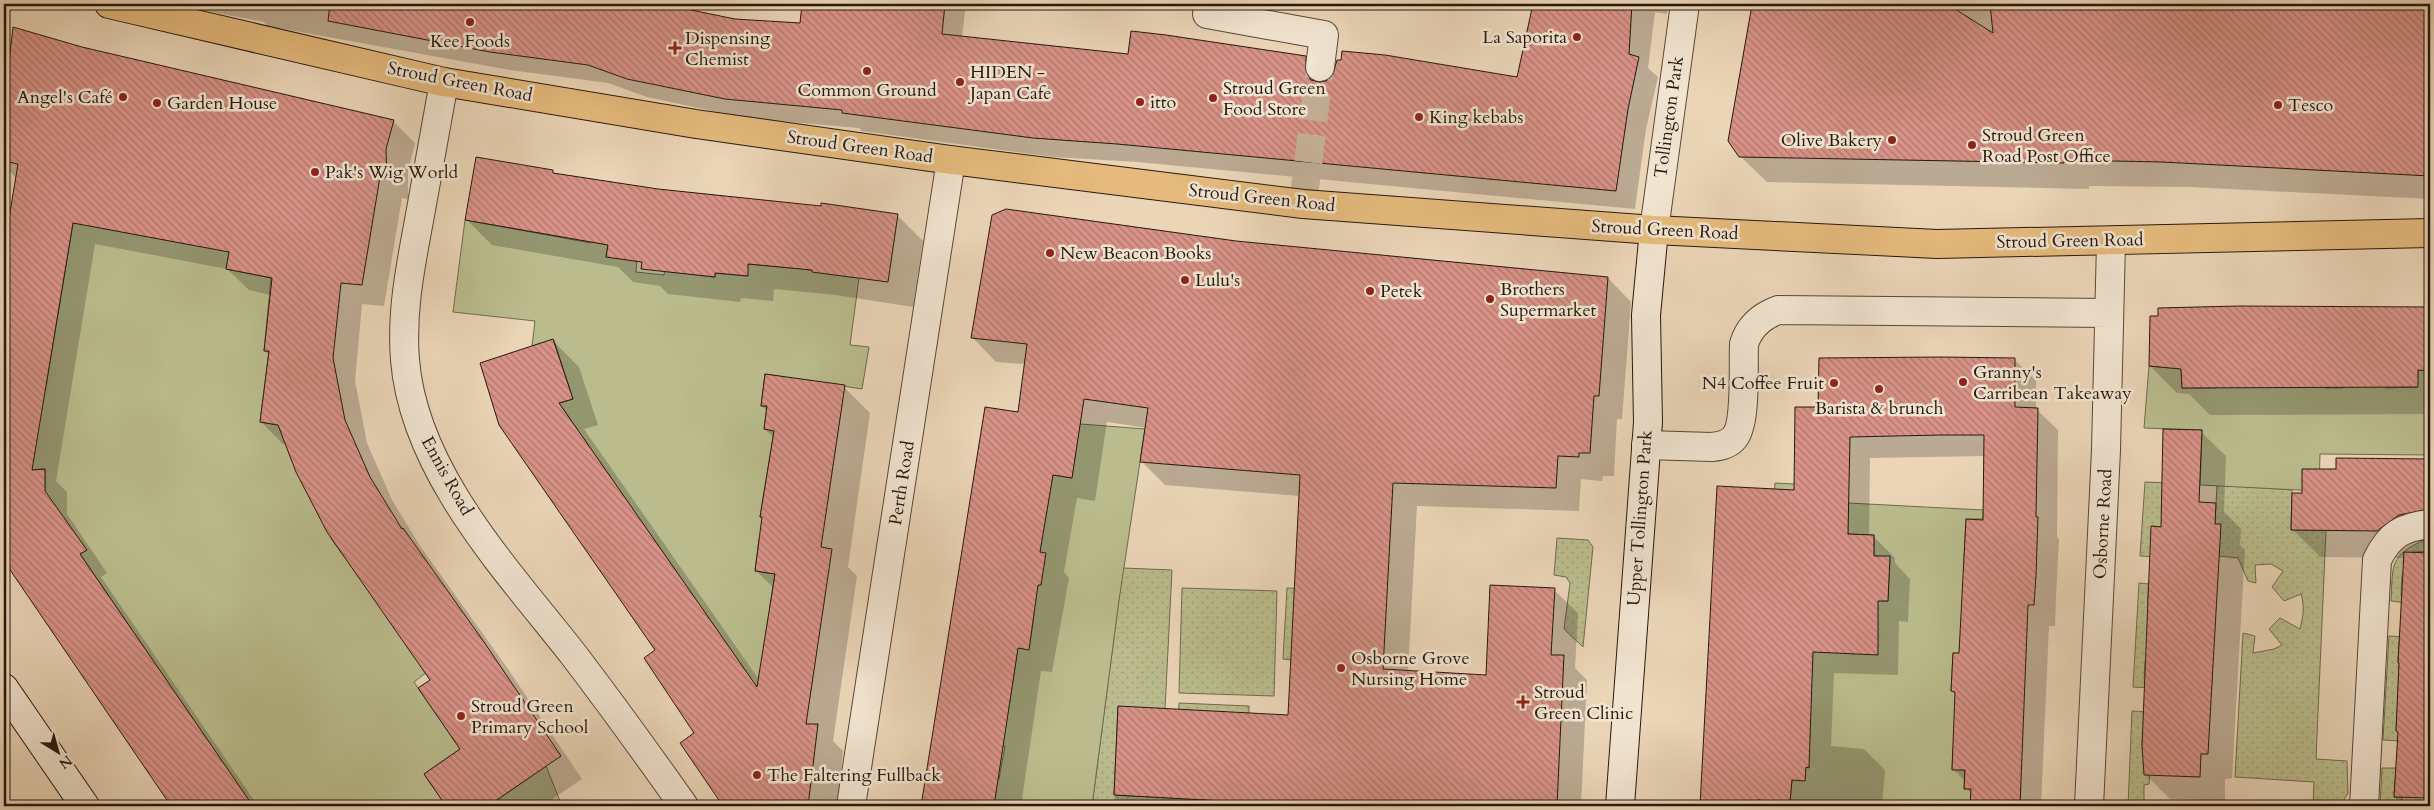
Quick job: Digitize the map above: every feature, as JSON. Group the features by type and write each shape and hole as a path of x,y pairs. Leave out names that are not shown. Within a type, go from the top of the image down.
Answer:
{"main road":[{"name":"Stroud Green Road","path":"109,4 444,82 696,124 951,160 1303,204 1654,230 1936,244 2111,242 2430,234"}],"street":[{"name":"Tollington Park","path":"1654,230 1685,4"},
{"path":"1207,14 1324,35 1320,67"},
{"name":"Ennis Road","path":"444,82 404,298 405,361 413,409 431,456 452,493 498,559 577,660 684,806"},
{"name":"Perth Road","path":"851,806 951,160"},
{"name":"Upper Tollington Park","path":"1620,806 1646,445 1646,315 1654,230"},
{"name":"Osborne Road","path":"2089,806 2106,450 2111,242"},
{"path":"1646,445 1712,447 1723,446 1735,438 1741,425 1744,344 1747,335 1761,319 1778,310 2108,313"},
{"path":"2364,806 2377,560 2384,547 2394,535 2410,527 2430,524"},
{"path":"4,688 85,806"}],"green space":[{"path":"242,187 226,269 271,278 264,351 269,351 260,422 278,425 332,540 427,672 414,682 460,749 424,774 446,806 252,806 80,554 86,550 41,493 45,491 45,469 25,470 46,387 73,223"},
{"path":"465,220 591,243 593,236 609,239 606,257 637,259 636,272 664,275 667,252 689,274 715,277 715,273 747,276 748,264 804,269 859,278 850,345 869,347 862,389 765,374 761,406 767,406 764,429 774,431 760,517 772,519 759,539 755,571 775,574 770,606 772,719 562,407 540,414 538,410 573,399 554,340 532,346 535,321 453,312"},
{"path":"2149,366 2181,369 2182,388 2216,388 2216,368 2325,368 2325,388 2343,388 2343,370 2384,370 2385,388 2417,387 2418,370 2430,371 2430,455 2320,454 2319,491 2200,485 2202,430 2144,428"},
{"path":"1068,423 1145,429 1119,600 1092,806 975,806 980,777 999,779 1005,746 985,743 1008,712 1018,648 1029,649 1034,615 1020,549 1046,517 1050,474 1072,478"},
{"path":"2145,482 2169,483 2163,527 2152,526 2160,557 2140,556"},
{"path":"1775,483 1794,484 1848,503 1983,510 1983,519 1966,519 1964,559 1972,654 1953,653 1951,691 1971,692 1967,747 1953,747 1952,769 1965,770 1964,788 1972,789 1970,806 1757,806 1757,800 1790,802 1792,780 1774,505","holes":["1846,534 1874,535 1874,556 1890,557 1888,601 1842,599"]},
{"path":"2217,485 2292,490 2291,530 2326,530 2316,759 2347,761 2348,793 2340,806 2313,806 2314,782 2235,777 2243,633 2255,636 2253,653 2274,649 2282,645 2269,629 2280,618 2300,629 2303,607 2301,594 2284,601 2272,587 2283,571 2271,564 2255,565 2256,583 2248,581 2238,558 2219,556 2215,524"},
{"path":"1557,538 1588,540 1593,547 1583,647 1564,629 1570,583 1566,577 1554,575"},
{"path":"2426,539 2430,540 2430,552 2413,551 2411,575 2402,575 2401,595 2409,596 2408,603 2391,601 2395,562 2405,551"},
{"path":"1123,568 1172,570 1165,709 1118,707 1114,795 1241,802 1246,795 1246,806 1092,806"},
{"path":"2139,583 2159,585 2148,591 2148,610 2157,662 2145,661 2144,679 2153,680 2153,688 2133,687"},
{"path":"1182,588 1277,591 1274,696 1179,693"},
{"path":"1287,588 1310,589 1292,660 1283,659"},
{"path":"2389,636 2406,637 2405,641 2399,641 2398,662 2407,663 2397,711 2396,731 2402,732 2402,741 2383,740"},
{"path":"1179,703 1249,706 1249,713 1178,720"},
{"path":"2132,711 2152,712 2143,728 2142,746 2152,747 2149,784 2144,785 2144,806 2128,806"},
{"path":"546,766 562,806 488,806"},
{"path":"2382,768 2400,768 2395,779 2394,797 2402,797 2402,806 2380,806"}],"building":[{"path":"330,4 662,4 735,19 800,23 802,4 945,4 942,34 1128,54 1131,31 1166,35 1306,56 1306,74 1311,80 1319,82 1326,81 1332,77 1337,60 1341,60 1342,51 1385,55 1517,77 1533,4 1632,4 1629,54 1639,57 1628,109 1616,191 1117,144 1033,138 842,113 842,110 725,99 627,79 588,65 490,52 328,21"},
{"path":"1947,4 1993,33 1990,4 2430,4 2430,176 2162,162 2064,160 2064,163 1739,157 1728,141 1752,5"},
{"path":"13,27 82,47 394,120 386,149 387,177 380,177 362,285 341,283 333,358 345,420 370,477 402,529 484,642 561,756 488,806 446,806 424,774 460,749 418,688 430,680 327,532 296,472 278,425 260,422 269,351 264,351 272,278 226,269 229,252 73,223 32,470 45,469 45,491 87,550 80,554 253,806 171,806 4,561 4,249 18,164 4,161 4,104"},
{"path":"476,157 553,170 553,173 658,189 821,206 821,203 898,214 888,282 812,272 812,270 748,264 748,276 715,273 715,277 641,269 642,262 606,257 608,245 465,220"},
{"path":"1006,209 1236,241 1608,277 1599,396 1594,396 1590,453 1579,453 1579,457 1558,456 1556,488 1393,483 1383,669 1486,675 1490,585 1555,588 1551,655 1564,655 1557,806 1260,806 1261,803 1114,795 1118,706 1288,715 1300,475 1140,462 1148,408 1084,399 1072,478 1053,475 1040,552 1046,553 1041,585 1038,585 1029,650 1018,648 994,806 921,806 985,407 1018,412 1027,344 971,338 992,215"},
{"path":"2238,306 2430,307 2430,371 2418,370 2418,387 2182,388 2181,369 2149,366 2150,316 2158,316 2158,308"},
{"path":"553,339 573,399 559,403 757,687 775,574 755,571 762,517 760,517 774,431 764,429 767,406 761,406 765,374 845,385 821,547 832,549 806,724 818,724 808,806 723,806 680,743 694,733 644,658 655,650 499,425 480,363"},
{"path":"1819,358 2015,358 2015,407 2038,408 2036,575 2034,605 2028,605 2020,806 1970,806 1971,789 1964,789 1965,770 1952,770 1955,692 1951,691 1953,653 1959,653 1966,519 1983,520 1984,435 1941,435 1850,437 1848,534 1874,535 1874,556 1890,556 1888,601 1878,601 1878,655 1813,652 1809,768 1806,767 1805,781 1792,780 1790,802 1757,800 1757,806 1700,806 1717,486 1794,490 1795,407 1818,407"},
{"path":"2163,429 2202,430 2199,502 2216,503 2215,524 2221,524 2208,754 2201,754 2200,777 2144,775 2142,746 2151,526 2161,527"},
{"path":"2336,458 2430,459 2430,509 2399,515 2377,531 2291,530 2292,493 2302,493 2302,469 2336,469"},
{"path":"2404,552 2430,553 2430,798 2394,797"}],"tunnel":[{"path":"1303,204 1320,67"}],"place":[{"name":"Kee Foods","path":"470,22"},
{"name":"La Saporita","path":"1577,37"},
{"name":"Dispensing Chemist","path":"675,48"},
{"name":"Common Ground","path":"867,71"},
{"name":"HIDEN - Japan Cafe","path":"960,82"},
{"name":"Angel's Café","path":"123,97"},
{"name":"Stroud Green Food Store","path":"1213,98"},
{"name":"itto","path":"1140,102"},
{"name":"Garden House","path":"157,103"},
{"name":"Tesco","path":"2278,105"},
{"name":"King kebabs","path":"1419,117"},
{"name":"Olive Bakery","path":"1892,140"},
{"name":"Stroud Green Road Post Office","path":"1972,145"},
{"name":"Pak's Wig World","path":"315,172"},
{"name":"New Beacon Books","path":"1050,253"},
{"name":"Lulu's","path":"1185,280"},
{"name":"Petek","path":"1370,291"},
{"name":"Brothers Supermarket","path":"1490,299"},
{"name":"Granny's Carribean Takeaway","path":"1963,382"},
{"name":"N4 Coffee Fruit","path":"1834,383"},
{"name":"Barista & brunch","path":"1879,389"},
{"name":"Osborne Grove Nursing Home","path":"1341,668"},
{"name":"Stroud Green Clinic","path":"1523,702"},
{"name":"Stroud Green Primary School","path":"461,716"},
{"name":"The Faltering Fullback","path":"757,775"}]}
